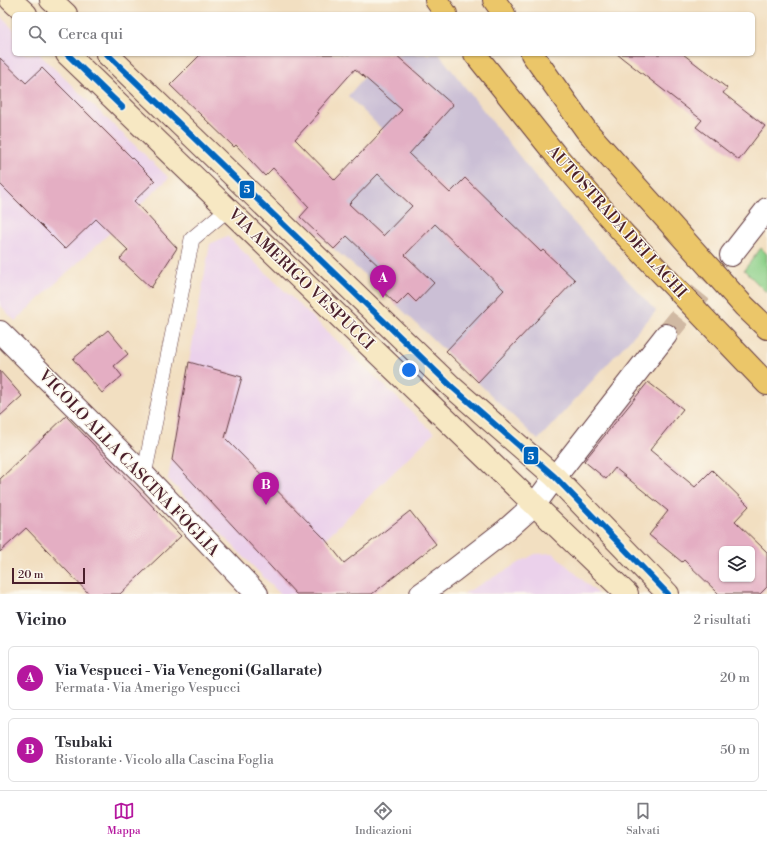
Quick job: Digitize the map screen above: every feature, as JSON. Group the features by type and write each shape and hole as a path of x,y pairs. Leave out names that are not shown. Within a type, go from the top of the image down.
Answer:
{"highway":[{"path":"436,0 445,12"},
{"path":"494,0 503,12"},
{"path":"512,0 519,12"},
{"name":"AUTOSTRADA DEI LAGHI","path":"477,56 555,154 623,233 767,384"},
{"path":"533,56 586,130 744,305 767,328"},
{"path":"544,56 586,130"}],"main road":[{"path":"11,0 24,12"},
{"path":"52,0 64,12"},
{"name":"VIA AMERIGO VESPUCCI","path":"70,56 627,594"},
{"name":"VIA AMERIGO VESPUCCI","path":"109,56 452,387 555,477 668,594"}],"street":[{"path":"731,255 767,209"},
{"name":"VICOLO ALLA CASCINA FOGLIA","path":"0,332 144,475 256,594"},
{"path":"421,594 506,530 535,504 666,335"}],"lane":[{"path":"144,475 192,239 228,209"}],"shaded area":[{"path":"0,16 12,28 12,56 41,56 169,178 15,321 0,305"},
{"path":"382,56 441,56 561,209 656,311 538,440 373,282 334,249 300,217 383,130 348,96"},
{"path":"227,236 434,433 325,539 344,563 304,594 280,594 168,479 210,244"},
{"path":"553,553 598,594 463,594 535,554"}],"green space":[{"path":"761,248 767,254 767,293 744,270"}],"building":[{"path":"199,56 397,56 453,105 409,154 450,193 465,178 541,252 543,250 575,280 478,382 446,351 504,290 435,224 405,255 434,283 416,302 408,294 397,305 373,282 384,271 347,236 334,249 300,217 309,207 273,168 265,176 236,145 234,147 170,85","holes":["355,69 402,110 335,180 295,139 319,113 317,112","378,174 412,206 383,236 349,204"]},
{"path":"620,56 686,56 727,88 723,93 765,126 739,160 696,127 702,120"},
{"path":"0,58 26,83 42,68 155,181 134,201 177,248 151,288 120,259 128,250 96,219 65,249 0,184"},
{"path":"108,330 128,354 114,366 122,376 102,393 73,359"},
{"path":"189,362 242,377 225,438 325,539 344,563 410,511 436,544 372,594 296,594 172,460"},
{"path":"0,371 22,396 0,416"},
{"path":"648,382 683,409 650,450 695,487 712,470 749,506 735,521 767,552 767,587 760,594 719,594 684,560 682,562 649,535 668,511 615,468 606,479 584,461"},
{"path":"66,416 181,536 120,594 89,594 26,528 0,552 0,479"}],"tunnel":[{"path":"666,335 731,255"}],"transit line":[{"name":"5","path":"69,56 122,107"},
{"name":"5","path":"109,56 452,387 555,477 668,594"}],"place":[{"name":"Via Vespucci - Via Venegoni (Gallarate)","path":"383,298"},
{"name":"Tsubaki","path":"266,505"}]}
